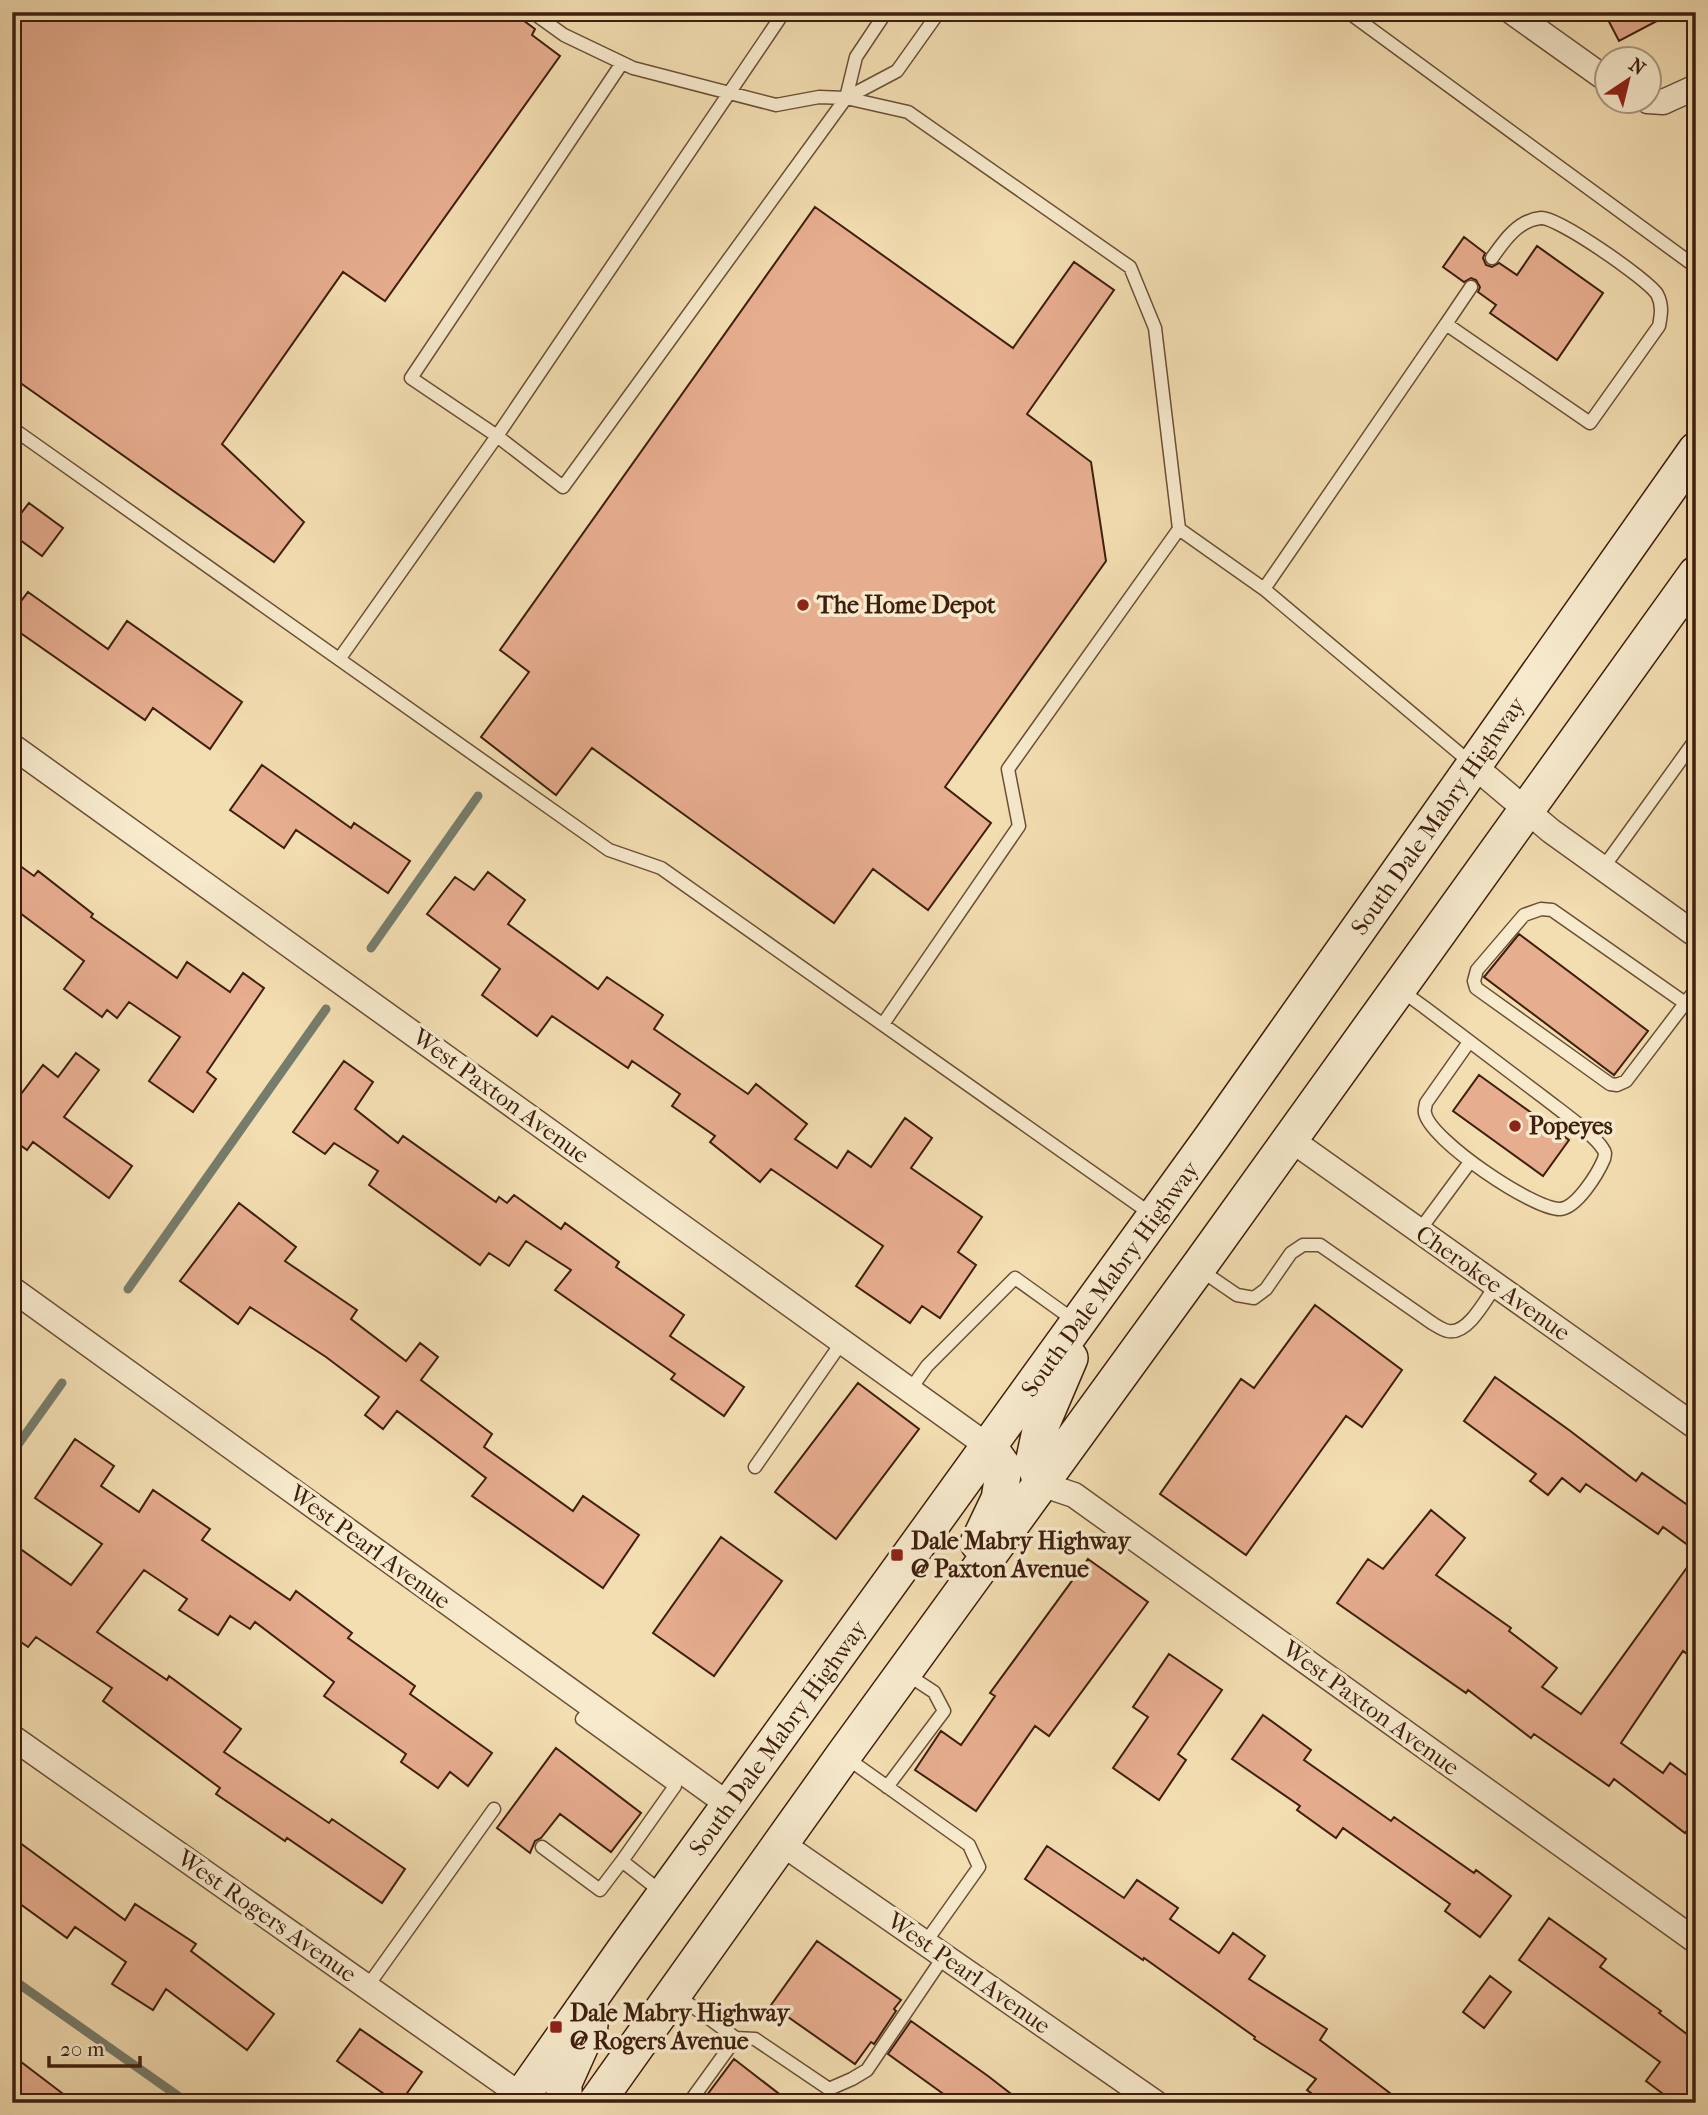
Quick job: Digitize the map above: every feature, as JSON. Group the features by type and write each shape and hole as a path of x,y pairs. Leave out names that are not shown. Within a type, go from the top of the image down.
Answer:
{"main road":[{"name":"South Dale Mabry Highway","path":"521,2100 622,1952 1154,1217 1696,450"},
{"path":"596,2103 1696,574"},
{"path":"1041,1484 1034,1459 1041,1426 1086,1311"},
{"path":"935,1631 999,1499 1004,1468 989,1447"},
{"path":"564,2103 564,2083 622,1952"}],"street":[{"path":"1512,12 1592,69"},
{"path":"1662,102 1696,87"},
{"name":"West Paxton Avenue","path":"12,746 989,1447"},
{"path":"1474,766 1551,831 1696,935"},
{"name":"Cherokee Avenue","path":"1290,1139 1696,1427"},
{"name":"West Pearl Avenue","path":"12,1289 729,1805"},
{"name":"West Paxton Avenue","path":"1041,1484 1074,1495 1696,1941"},
{"name":"West Rogers Avenue","path":"12,1737 367,1987 521,2100"},
{"name":"West Pearl Avenue","path":"781,1843 1156,2103"}],"lane":[{"path":"532,12 564,35 633,68 776,105 819,97 846,98 908,112 1130,267 1156,328 1179,529 1008,769 1019,826 883,1024"},
{"path":"340,658 497,436 784,12"},
{"path":"622,63 411,378 497,436 563,487 846,98 856,57 886,12"},
{"path":"846,98 897,71 939,12"},
{"path":"1348,12 1696,267"},
{"path":"1446,324 1590,424 1659,326 1662,309 1657,294 1578,233 1559,223 1543,218 1529,221 1513,231 1492,258"},
{"path":"1264,589 1471,287"},
{"path":"12,428 609,850 662,868 1154,1217"},
{"path":"1179,529 1264,589 1474,766"},
{"path":"1603,868 1696,739"},
{"path":"1685,1003 1552,910 1541,909 1524,915 1477,970 1474,981 1476,988 1610,1084 1617,1085 1626,1081 1696,989"},
{"path":"1398,988 1469,1041 1573,1120 1603,1147 1603,1161 1582,1195 1569,1207 1558,1210 1529,1198 1470,1163 1428,1120 1424,1112 1426,1103 1469,1041"},
{"path":"1419,1231 1470,1163"},
{"path":"1197,1268 1237,1295 1254,1298 1266,1289 1292,1253 1303,1245 1320,1245 1432,1323 1449,1331 1461,1329 1470,1322 1496,1285"},
{"path":"910,1390 926,1366 1015,1278 1086,1311"},
{"path":"755,1467 842,1342"},
{"path":"887,1787 944,1711 934,1692 904,1673"},
{"path":"542,1847 600,1890 675,1786 582,1719 592,1707"},
{"path":"674,1993 736,2038 755,2039 829,2089 867,2070 979,1867 969,1845 844,1756"},
{"path":"367,1987 494,1809"},
{"path":"622,1861 664,1894"},
{"path":"689,2103 736,2038"}],"building":[{"path":"12,12 512,12 535,29 532,35 560,56 385,301 343,272 222,444 304,522 274,562 12,377"},
{"path":"1604,12 1674,12 1619,41"},
{"name":"The Home Depot","path":"815,207 1013,348 1074,262 1114,290 1027,414 1091,462 1106,561 945,787 991,823 928,910 873,869 834,923 592,748 556,795 481,737 529,672 500,650"},
{"path":"1464,237 1485,253 1483,258 1486,265 1492,267 1499,263 1517,275 1537,246 1603,293 1557,360 1490,313 1496,305 1478,292 1480,287 1476,280 1471,278 1464,282 1443,267"},
{"path":"29,503 63,528 42,556 12,534 12,525"},
{"path":"28,592 108,649 127,621 242,702 210,749 153,708 145,720 12,627 12,613"},
{"path":"262,765 351,828 354,823 410,861 388,893 296,830 284,848 230,810"},
{"path":"12,860 34,876 38,871 93,914 91,917 177,978 187,962 230,992 243,973 264,988 207,1072 216,1079 193,1112 149,1081 180,1037 129,1002 117,1018 107,1010 102,1017 64,989 84,961 12,907"},
{"path":"488,872 525,900 508,924 598,989 607,977 663,1015 654,1029 748,1094 756,1084 807,1124 795,1139 837,1168 848,1151 871,1167 905,1118 932,1138 911,1168 982,1217 958,1252 976,1265 940,1318 922,1306 910,1323 856,1286 883,1246 771,1169 760,1182 710,1142 715,1136 672,1106 680,1094 632,1061 628,1068 552,1016 537,1036 482,995 500,969 427,914 455,877 474,890"},
{"path":"1519,934 1648,1031 1614,1075 1484,977"},
{"path":"76,1053 99,1070 64,1117 132,1166 109,1198 33,1142 27,1150 12,1139 12,1106 43,1065 58,1077"},
{"path":"344,1061 373,1082 355,1109 398,1143 403,1136 496,1202 499,1197 507,1203 514,1195 561,1229 565,1223 619,1262 616,1267 684,1315 670,1336 744,1387 724,1416 671,1379 675,1374 555,1290 571,1270 526,1241 509,1266 489,1253 480,1265 369,1185 378,1171 334,1143 325,1154 293,1132"},
{"path":"1479,1075 1569,1140 1543,1176 1453,1111"},
{"path":"239,1203 296,1247 285,1261 357,1310 351,1319 406,1361 420,1343 438,1357 421,1380 492,1434 484,1447 573,1511 583,1496 639,1535 603,1588 472,1496 486,1478 397,1411 383,1429 365,1415 379,1397 326,1357 250,1307 238,1324 180,1281"},
{"path":"1315,1305 1402,1370 1362,1427 1346,1416 1246,1555 1160,1494 1241,1379 1254,1388"},
{"path":"1495,1377 1636,1481 1642,1473 1696,1511 1696,1551 1663,1527 1658,1534 1586,1484 1580,1492 1562,1478 1548,1495 1530,1481 1536,1474 1464,1421"},
{"path":"858,1383 919,1429 836,1539 775,1492"},
{"path":"75,1439 114,1466 101,1486 139,1512 153,1490 210,1529 202,1540 290,1600 296,1591 352,1633 348,1638 415,1686 410,1694 492,1753 468,1786 450,1772 438,1788 401,1762 406,1754 324,1696 334,1682 255,1622 250,1629 230,1616 218,1635 179,1610 187,1599 144,1570 97,1632 167,1680 169,1676 241,1729 224,1752 329,1823 332,1819 405,1869 382,1903 287,1838 285,1841 216,1794 220,1788 103,1701 112,1688 36,1637 28,1647 12,1636 12,1543 71,1585 102,1544 35,1498"},
{"path":"1431,1510 1465,1538 1436,1575 1511,1628 1509,1631 1557,1668 1542,1687 1581,1714 1696,1555 1696,1661 1683,1651 1621,1743 1663,1773 1670,1763 1696,1782 1696,1819 1685,1833 1614,1779 1609,1786 1534,1734 1531,1738 1468,1690 1466,1693 1337,1603 1368,1559 1383,1569"},
{"path":"721,1537 782,1581 714,1676 653,1633"},
{"path":"1088,1559 1148,1602 1049,1736 1035,1726 976,1811 915,1770 941,1731 961,1745 995,1696 990,1693"},
{"path":"1169,1654 1222,1690 1178,1754 1186,1760 1159,1800 1113,1768 1148,1717 1133,1707"},
{"path":"1263,1715 1311,1750 1304,1760 1391,1821 1394,1817 1511,1896 1480,1937 1445,1911 1450,1904 1343,1828 1336,1838 1297,1810 1300,1806 1232,1759"},
{"path":"556,1748 641,1813 611,1852 560,1814 541,1838 535,1841 530,1853 497,1828"},
{"path":"12,1837 125,1920 135,1904 196,1944 191,1951 274,2014 247,2050 166,1989 153,2010 112,1984 126,1962 75,1927 67,1938 12,1898"},
{"path":"1047,1846 1124,1898 1137,1880 1178,1908 1170,1919 1219,1953 1233,1933 1265,1956 1249,1979 1327,2029 1320,2040 1403,2103 1324,2103 1307,2090 1316,2079 1254,2039 1255,2037 1144,1958 1143,1960 1025,1879"},
{"path":"1549,1918 1606,1959 1600,1967 1661,2011 1659,2013 1696,2041 1696,2091 1687,2103 1675,2103 1646,2081 1660,2062 1519,1960"},
{"path":"817,1941 901,2000 874,2044 871,2042 855,2064 771,2005"},
{"path":"1490,1976 1511,1992 1484,2028 1463,2012"},
{"path":"911,2021 1023,2103 956,2103 888,2054"},
{"path":"360,2029 422,2072 400,2103 337,2061"},
{"path":"12,2055 75,2103 12,2103"},
{"path":"734,2059 791,2103 701,2103"}],"waterway":[{"path":"371,948 478,796"},
{"path":"128,1289 326,1009"},
{"path":"12,1453 62,1383"},
{"path":"12,1979 188,2103"}],"place":[{"name":"The Home Depot","path":"803,605"},
{"name":"Popeyes","path":"1515,1126"},
{"name":"Dale Mabry Highway @ Paxton Avenue","path":"897,1555"},
{"name":"Dale Mabry Highway @ Rogers Avenue","path":"556,2027"}]}
